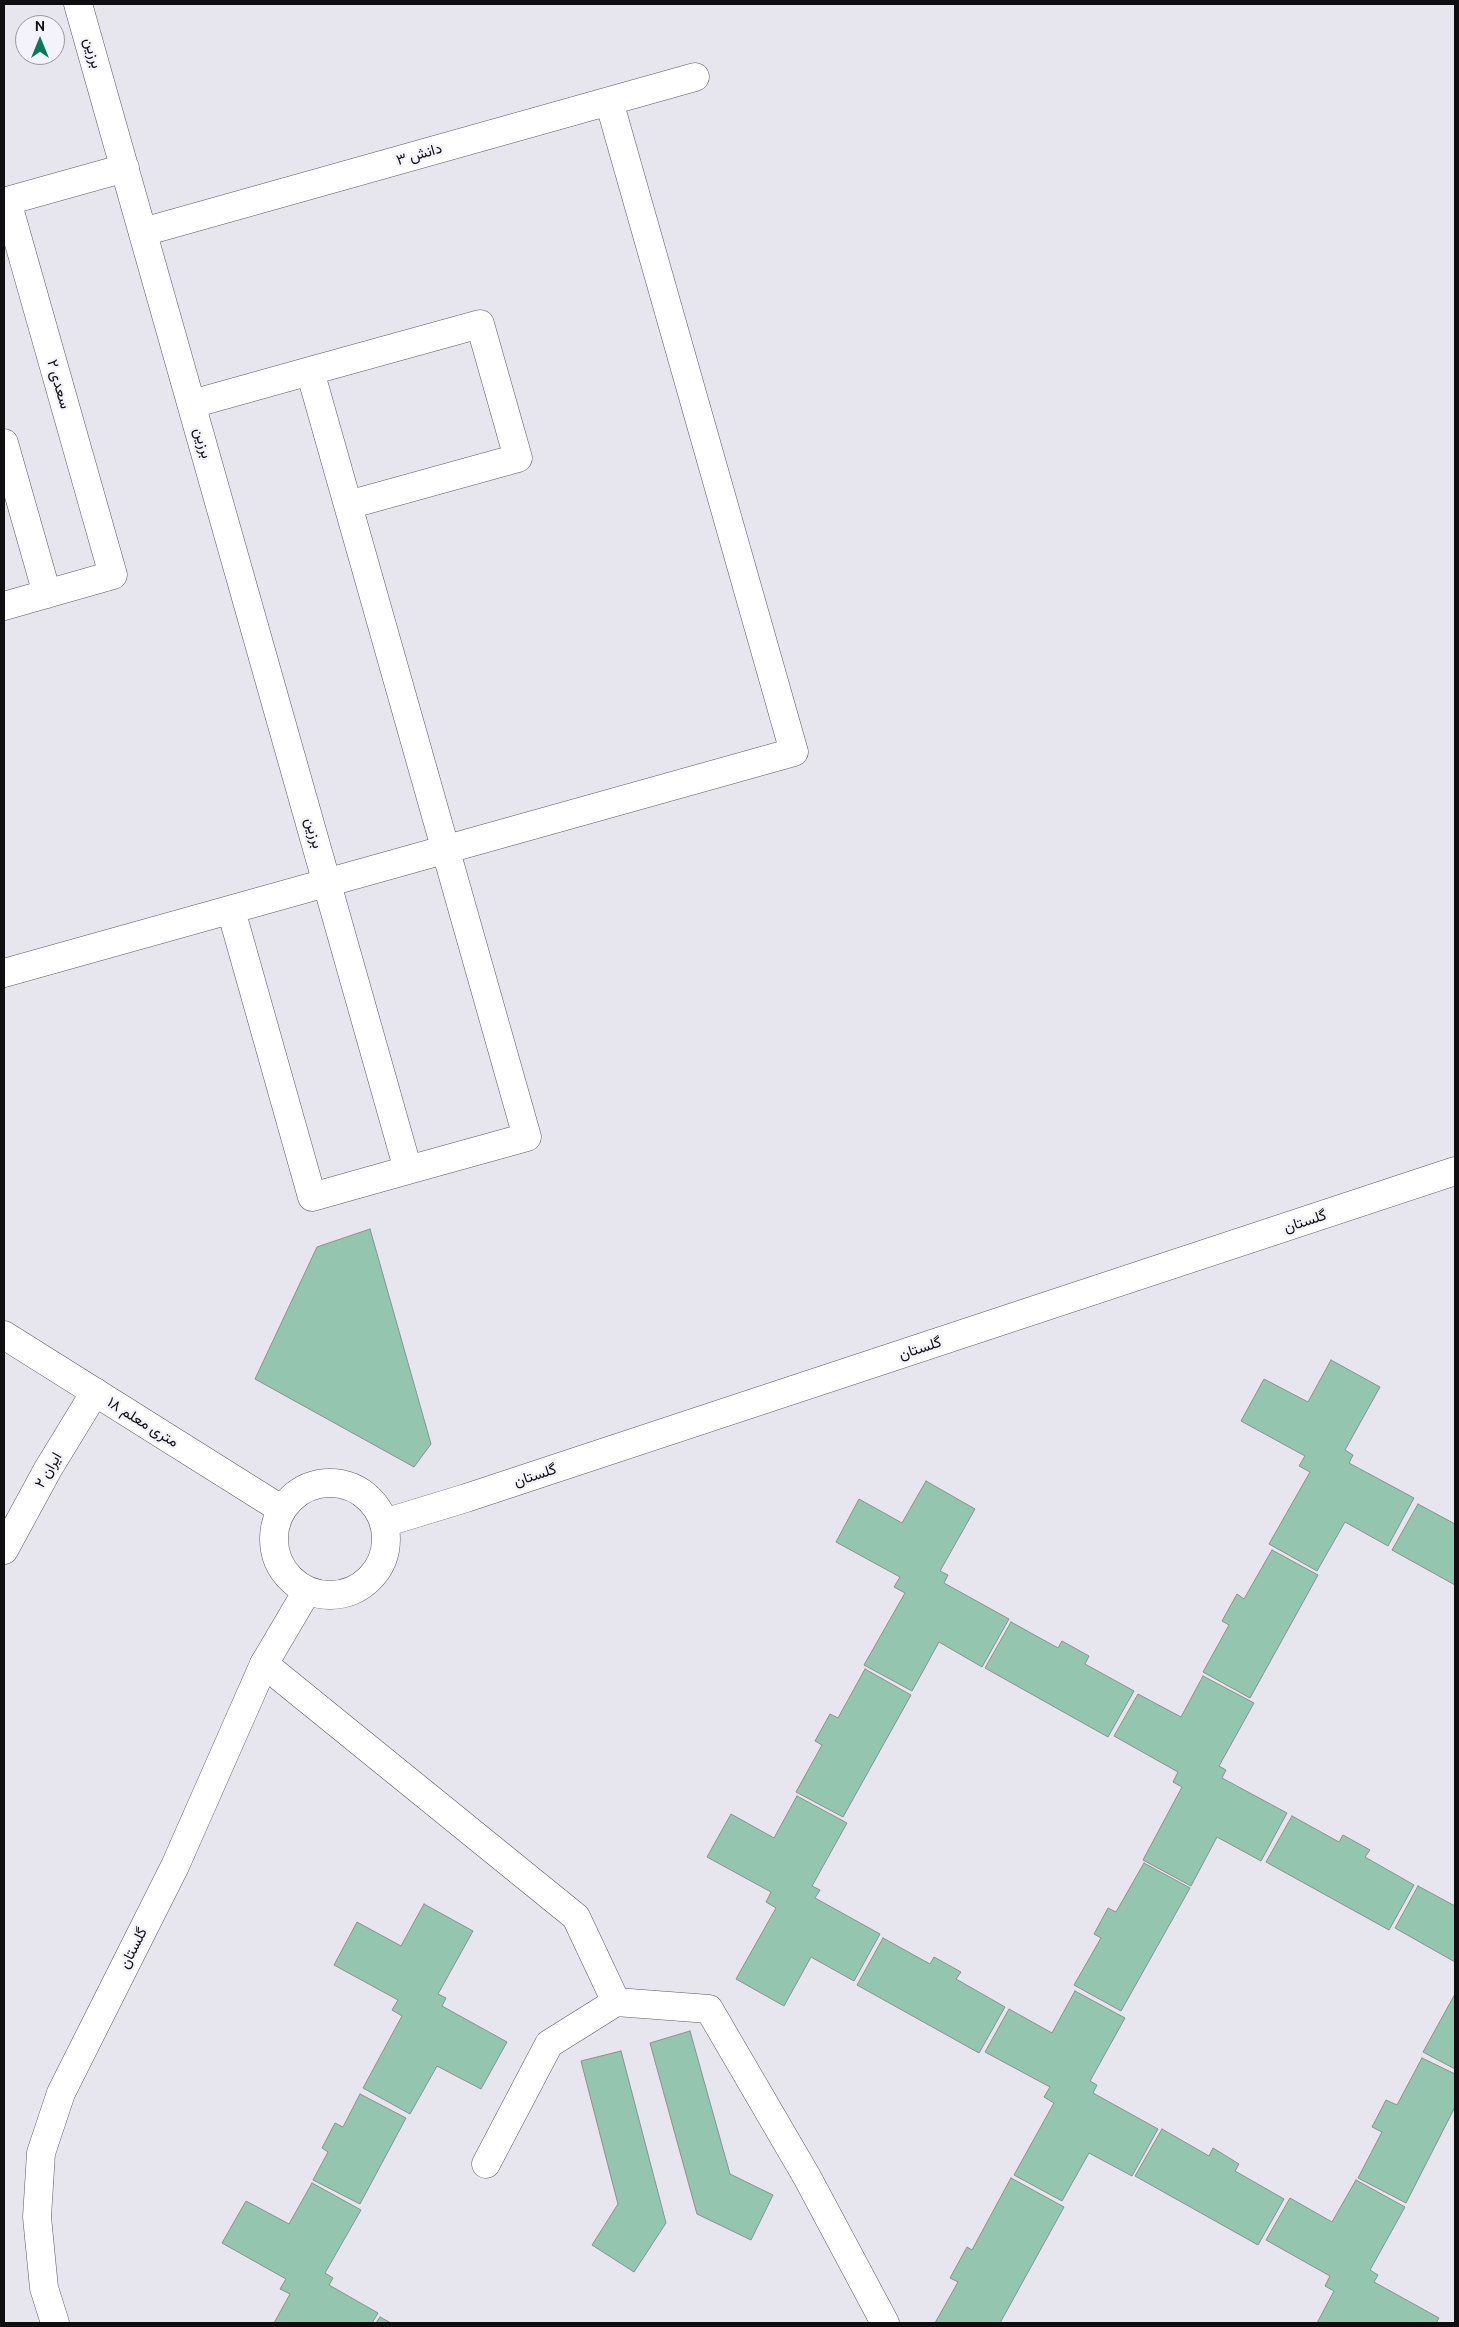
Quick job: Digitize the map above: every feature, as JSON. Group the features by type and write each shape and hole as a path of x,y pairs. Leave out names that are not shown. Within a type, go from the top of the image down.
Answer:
{"street":[{"name":"برزین","path":"78,4 408,1170"},
{"name":"دانش ۳","path":"143,232 695,77"},
{"path":"4,974 794,752 609,101"},
{"name":"سعدی ۲","path":"4,606 113,575 5,202 125,168"},
{"path":"192,404 480,324 518,458 348,505"},
{"path":"231,910 312,1197 527,1137 310,372"},
{"path":"4,444 47,594"},
{"name":"گلستان","path":"384,1523 466,1498 1455,1171"},
{"name":"۱۸ متری معلم","path":"4,1335 281,1509"},
{"name":"ایران ۲","path":"4,1550 48,1468 95,1392"},
{"path":"337,1482 367,1496 384,1523 385,1555 368,1582 338,1596 307,1591 282,1570 272,1539 281,1509 305,1488 337,1482"},
{"name":"گلستان","path":"55,2323 44,2288 37,2217 41,2153 61,2093 175,1866 264,1664 307,1591"},
{"path":"264,1664 576,1916 616,2002"},
{"path":"486,2164 549,2044 616,2002 709,2009 807,2177 885,2323"}],"building":[{"path":"370,1229 431,1444 414,1467 255,1379 317,1247"},
{"path":"1331,1360 1380,1387 1345,1450 1353,1455 1349,1463 1414,1498 1388,1546 1345,1522 1317,1571 1269,1544 1310,1472 1299,1466 1305,1456 1241,1421 1264,1379 1308,1402"},
{"path":"926,1481 975,1509 940,1571 948,1575 944,1583 1009,1619 982,1667 939,1642 912,1691 864,1665 905,1593 894,1587 900,1577 836,1542 859,1499 902,1523"},
{"path":"1418,1504 1455,1524 1455,1585 1392,1550"},
{"path":"1272,1550 1318,1575 1250,1698 1203,1672 1229,1625 1222,1621 1237,1594 1244,1599"},
{"path":"1011,1622 1058,1648 1062,1641 1089,1656 1085,1664 1134,1691 1108,1737 985,1668"},
{"path":"865,1669 911,1695 843,1817 796,1792 822,1745 815,1741 830,1714 838,1718"},
{"path":"1203,1676 1254,1703 1219,1766 1226,1770 1222,1778 1287,1813 1261,1861 1217,1837 1191,1886 1143,1860 1182,1787 1173,1782 1178,1772 1114,1736 1138,1694 1181,1717"},
{"path":"797,1796 847,1823 812,1886 820,1890 815,1898 880,1934 854,1981 811,1957 784,2006 736,1979 776,1908 766,1902 771,1892 707,1857 731,1814 774,1838"},
{"path":"1292,1816 1339,1842 1343,1835 1370,1850 1365,1857 1414,1885 1389,1930 1266,1862"},
{"path":"1144,1863 1190,1888 1121,2011 1074,1985 1101,1938 1094,1934 1108,1908 1116,1912"},
{"path":"1418,1886 1455,1906 1455,1962 1395,1928"},
{"path":"424,1904 473,1931 438,1994 446,1998 442,2006 507,2042 481,2089 437,2066 410,2114 363,2088 402,2016 392,2010 398,2000 334,1965 357,1922 401,1946"},
{"path":"883,1938 930,1964 934,1957 961,1972 956,1979 1005,2007 979,2053 857,1985"},
{"path":"1075,1991 1125,2018 1090,2081 1097,2085 1093,2093 1158,2129 1132,2176 1089,2153 1062,2201 1014,2175 1054,2103 1044,2097 1050,2087 985,2052 1009,2009 1052,2033"},
{"path":"1455,1994 1455,2069 1423,2052"},
{"path":"690,2031 730,2174 773,2195 751,2240 697,2214 650,2043"},
{"path":"621,2051 666,2223 634,2272 592,2245 618,2204 581,2061"},
{"path":"1422,2058 1455,2074 1455,2107 1406,2203 1358,2178 1382,2132 1372,2127 1386,2100 1397,2105"},
{"path":"360,2094 406,2118 360,2204 313,2180 328,2152 322,2148 335,2123 343,2127"},
{"path":"1162,2129 1209,2156 1213,2148 1239,2164 1235,2171 1284,2199 1258,2245 1135,2176"},
{"path":"1011,2178 1064,2207 1000,2323 935,2323 958,2282 950,2278 967,2247 972,2250"},
{"path":"1356,2180 1405,2207 1370,2270 1378,2275 1374,2282 1439,2318 1436,2323 1317,2323 1334,2291 1325,2286 1330,2276 1266,2240 1290,2198 1332,2222"},
{"path":"312,2183 361,2210 325,2273 333,2278 329,2285 378,2313 372,2323 274,2323 290,2294 280,2289 286,2279 222,2243 246,2201 289,2224"},
{"path":"380,2317 391,2323 376,2323"}]}
